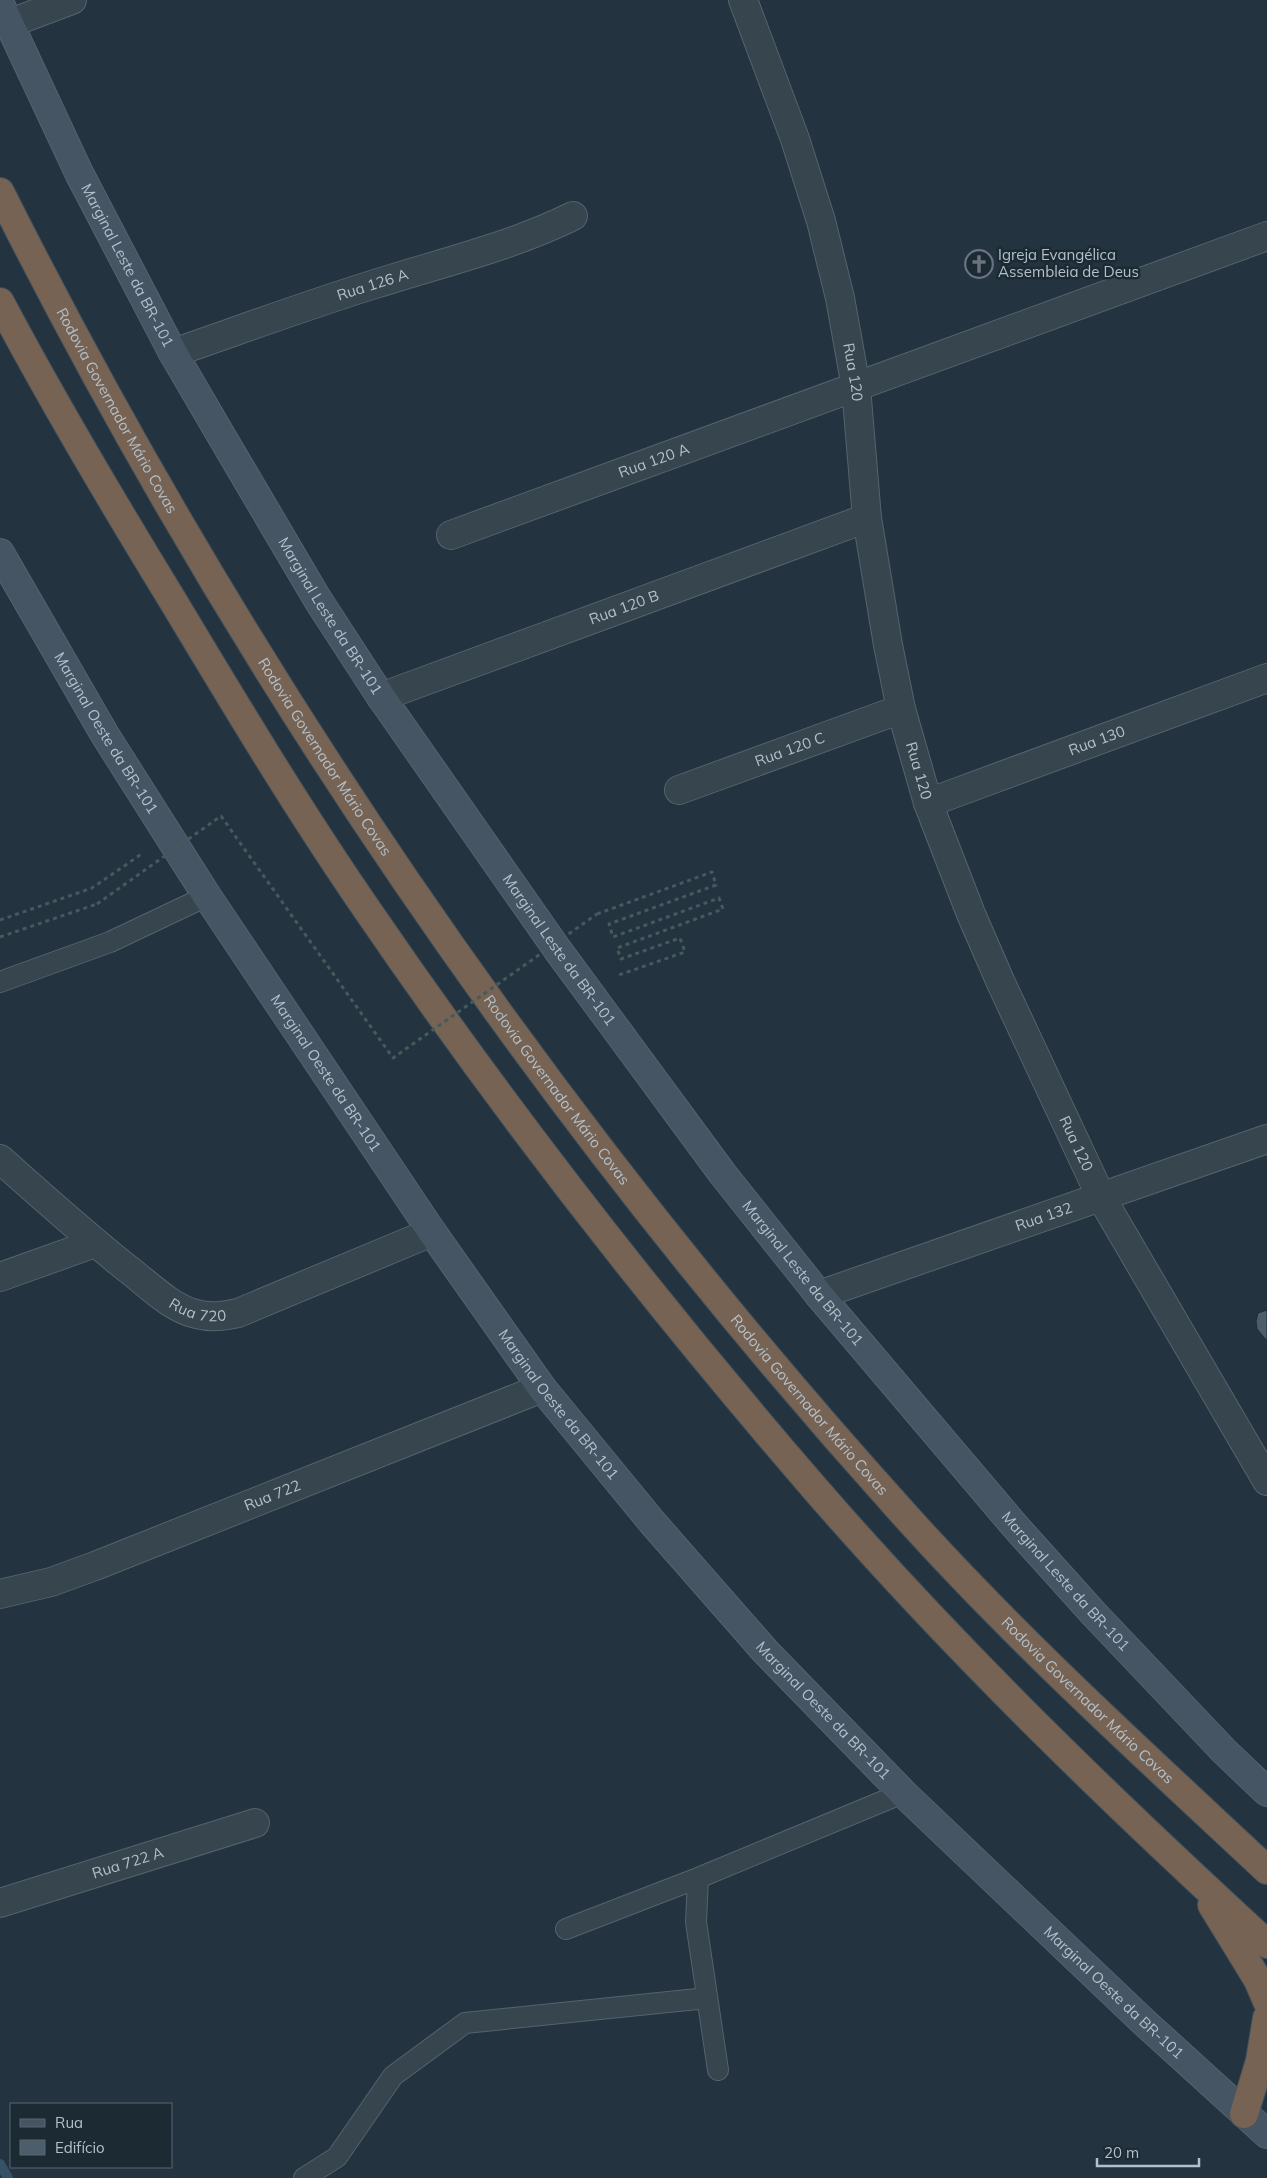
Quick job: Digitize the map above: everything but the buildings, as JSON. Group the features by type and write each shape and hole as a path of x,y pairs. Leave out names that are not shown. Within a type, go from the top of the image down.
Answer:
{"highway":[{"name":"Rodovia Governador Mário Covas","path":"0,192 93,372 165,499 260,658 441,931 520,1042 714,1292 790,1384 904,1515 1051,1668 1267,1870"},
{"path":"0,302 34,366 111,499 202,649 340,868 433,1004 608,1238 826,1501 1014,1702 1195,1878 1267,1944"},
{"path":"1195,1878 1258,1980 1267,2000"},
{"path":"1244,2114 1260,2061 1267,2018"}],"main road":[{"name":"Marginal Leste da BR-101","path":"4,14 79,173 173,353 318,600 381,697 557,949 722,1173 819,1295 1034,1547 1217,1744 1267,1792"},
{"name":"Marginal Oeste da BR-101","path":"0,553 105,735 207,896 432,1232 542,1388 652,1522 765,1651 903,1792 1267,2134"}],"street":[{"path":"4,14 72,0"},
{"name":"Rua 120","path":"742,0 795,139 821,221 840,298 856,387 867,518 888,645 901,709 928,803 971,914 997,974 1101,1197 1267,1481"},
{"name":"Rua 126 A","path":"173,353 357,290 434,267 528,235 573,216"},
{"name":"Rua 120 A","path":"451,535 1267,236"},
{"name":"Rua 120 B","path":"381,697 867,518"},
{"name":"Rua 130","path":"928,803 1267,678"},
{"name":"Rua 120 C","path":"679,790 901,709"},
{"name":"Rua 132","path":"819,1295 1267,1139"},
{"name":"Rua 720","path":"0,1159 95,1243 163,1297 183,1310 197,1314 217,1317 238,1313 432,1232"},
{"path":"0,1277 95,1243"},
{"name":"Rua 722","path":"0,1594 51,1582 95,1566 542,1388"},
{"name":"Rua 722 A","path":"0,1903 256,1823"}],"lane":[{"path":"0,982 110,942 207,896"},
{"path":"566,1929 698,1878 903,1792"},
{"path":"698,1878 696,1922 718,2070"},
{"path":"304,2178 337,2157 393,2076 465,2023 707,1998"}],"path":[{"path":"0,937 97,904 221,816 393,1058 597,914 712,872 716,885 609,924 613,937 719,898 723,909 617,948 621,959 680,938 685,952 614,977"},
{"path":"0,920 92,888 168,835"}],"waterway":[{"path":"0,2164 8,2178"}],"place":[{"name":"Igreja Evangélica Assembleia de Deus","path":"979,264"}]}
